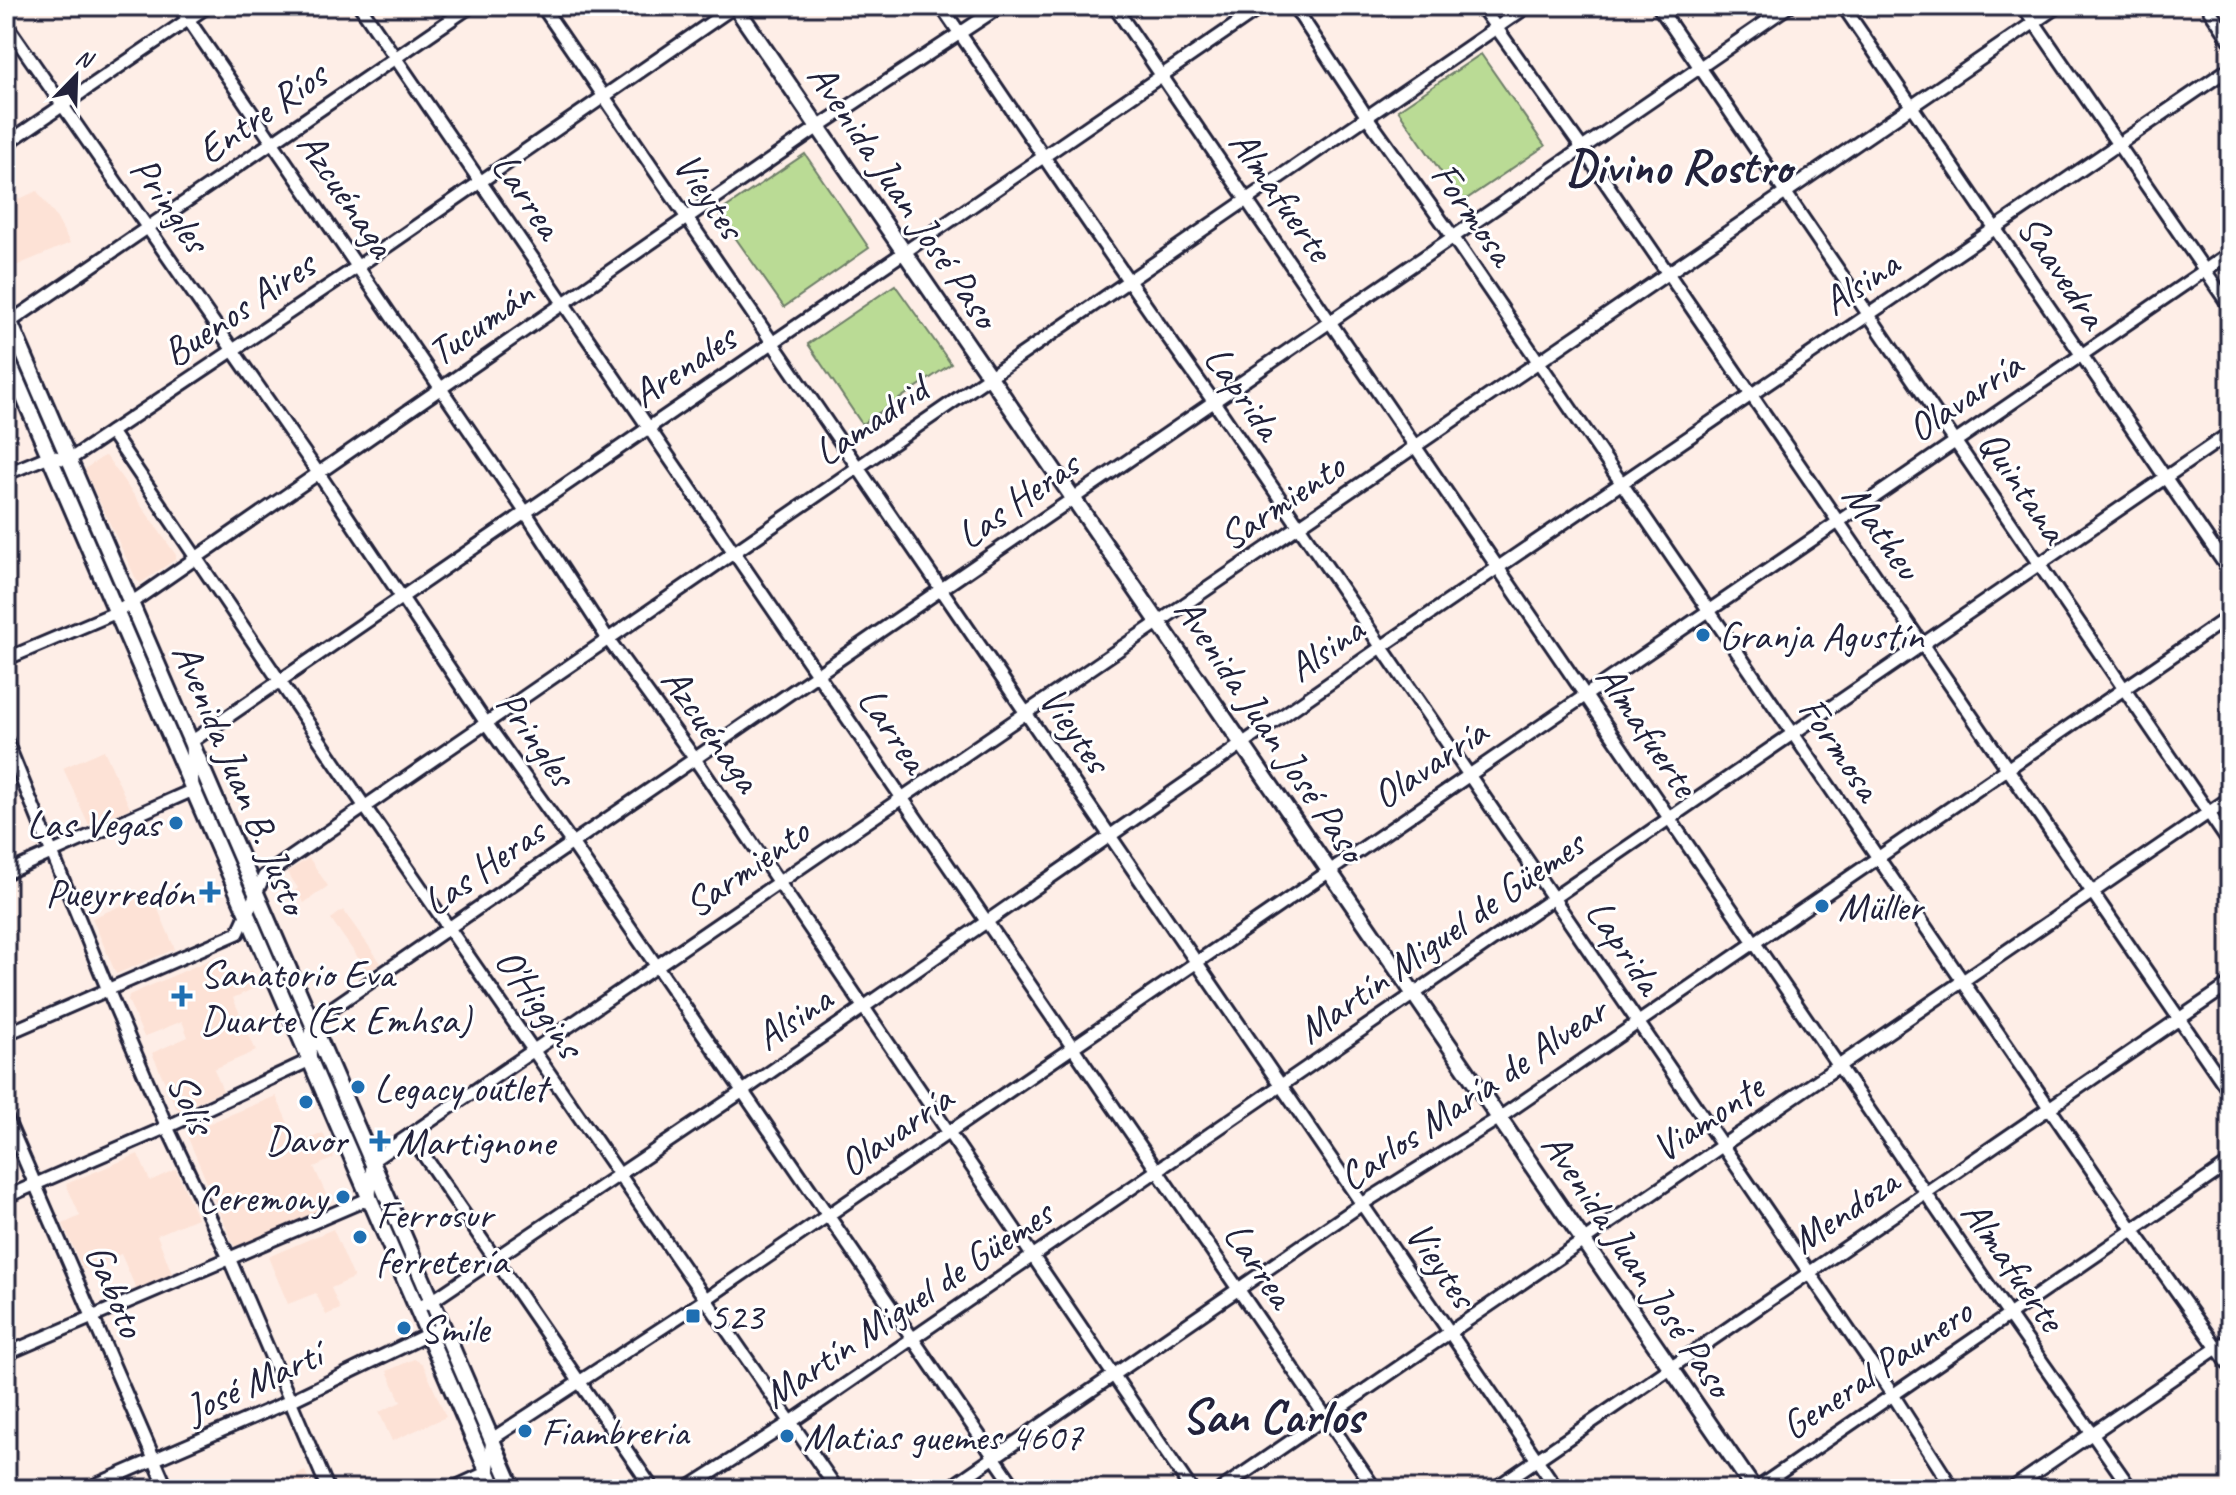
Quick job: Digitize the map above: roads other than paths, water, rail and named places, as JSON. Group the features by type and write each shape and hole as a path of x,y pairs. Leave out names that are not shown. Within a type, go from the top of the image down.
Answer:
{"main road":[{"name":"Avenida Juan José Paso","path":"735,6 1755,1489"},
{"name":"Avenida Juan B. Justo","path":"7,319 513,1489"},
{"name":"Avenida Juan B. Justo","path":"6,356 13,390 49,456 117,612 186,793 247,914 495,1489"}],"street":[{"name":"Azcuénaga","path":"179,6 526,513 608,639 695,759 1191,1489"},
{"path":"6,144 208,6"},
{"name":"Larrea","path":"360,6 1375,1489"},
{"name":"Entre Ríos","path":"7,319 148,228 471,6"},
{"name":"Vieytes","path":"542,6 1557,1489"},
{"name":"Buenos Aires","path":"69,460 357,267 735,6"},
{"name":"Laprida","path":"941,6 1045,156 1127,282 1214,402 1723,1145 1953,1489"},
{"name":"Tucumán","path":"6,659 117,612 131,603 818,127 1001,6"},
{"name":"Almafuerte","path":"1114,6 1925,1193 2131,1489"},
{"name":"Arenales","path":"191,742 1263,6"},
{"name":"Formosa","path":"1294,6 1367,117 1453,237 2133,1230 2230,1366"},
{"name":"Matheu","path":"1481,6 1582,148 2230,1093"},
{"name":"Lamadrid","path":"247,914 264,876 1528,6"},
{"name":"Quintana","path":"1658,6 2230,844"},
{"name":"Las Heras","path":"312,1022 1789,6"},
{"name":"Saavedra","path":"1843,6 2230,572"},
{"path":"2023,6 2230,307"},
{"name":"Sarmiento","path":"372,1161 2058,6"},
{"path":"2207,6 2230,40"},
{"name":"Pringles","path":"6,24 404,597 486,723 572,843 1016,1489"},
{"name":"Alsina","path":"417,1308 432,1301 743,1091 1380,648 2230,68"},
{"name":"Olavarría","path":"492,1439 706,1299 2230,253"},
{"name":"O'Higgins","path":"111,432 365,807 837,1489"},
{"name":"Martín Miguel de Güemes","path":"686,1489 791,1422 2230,433"},
{"path":"6,474 49,456 69,460"},
{"name":"Carlos María de Alvear","path":"948,1489 1362,1204 1499,1118 2230,616"},
{"name":"Solís","path":"6,740 108,990 167,1127 229,1258 328,1489"},
{"path":"6,873 186,793 191,742"},
{"name":"Viamonte","path":"1221,1489 2230,798"},
{"path":"6,1034 238,933 247,914"},
{"name":"Mendoza","path":"1494,1489 2230,984"},
{"path":"6,1197 310,1060 312,1022"},
{"name":"Gaboto","path":"6,1117 167,1489"},
{"path":"410,1135 653,1489"},
{"path":"6,1354 370,1198 372,1161"},
{"name":"General Paunero","path":"1755,1489 2230,1163"},
{"name":"José Martí","path":"86,1489 290,1401 443,1327"},
{"path":"2011,1489 2230,1339"},
{"path":"451,1489 488,1472 492,1439"}],"place":[{"name":"Granja Agustín","path":"1703,635"},
{"name":"Las Vegas","path":"176,823"},
{"name":"Pueyrredón","path":"210,892"},
{"name":"Müller","path":"1822,906"},
{"name":"Sanatorio Eva Duarte (Ex Emhsa)","path":"182,996"},
{"name":"Legacy outlet","path":"358,1087"},
{"name":"Davor","path":"306,1102"},
{"name":"Martignone","path":"380,1141"},
{"name":"Ceremony","path":"343,1197"},
{"name":"Ferrosur ferretería","path":"360,1237"},
{"name":"523","path":"693,1316"},
{"name":"Smile","path":"404,1328"},
{"name":"Fiambreria","path":"525,1431"},
{"name":"Matias guemes 4607","path":"787,1436"}],"district":[{"name":"Divino Rostro","path":"1679,166"},
{"name":"San Carlos","path":"1272,1415"}]}
